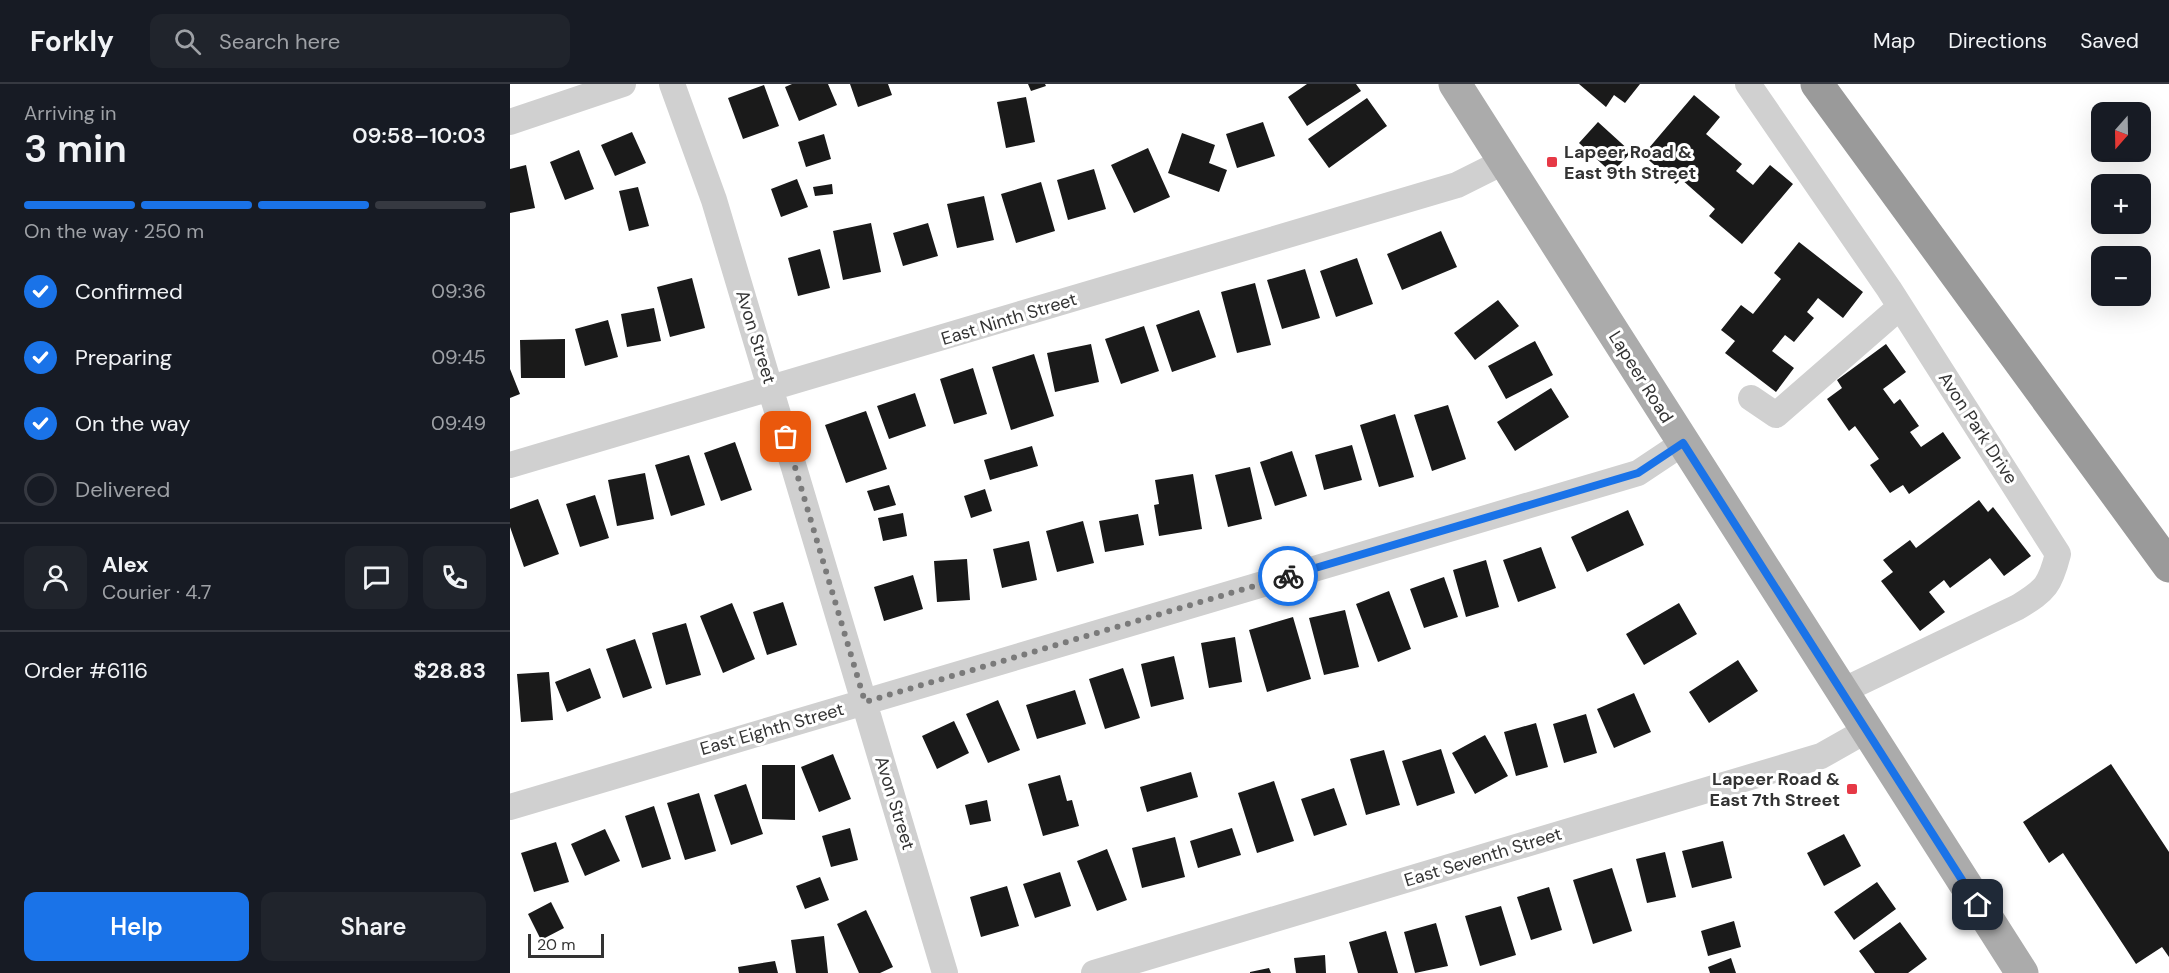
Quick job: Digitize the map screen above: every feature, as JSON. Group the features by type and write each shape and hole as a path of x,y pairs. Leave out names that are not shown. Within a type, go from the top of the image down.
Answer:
{"highway":[{"path":"1817,84 2169,566"}],"main road":[{"name":"Lapeer Road","path":"1455,84 2022,973"}],"street":[{"path":"510,122 623,84"},
{"name":"Avon Street","path":"672,84 714,200 945,973"},
{"name":"Avon Park Drive","path":"1748,84 1900,307 2058,554 2051,579 2042,593 1842,691"},
{"name":"East Ninth Street","path":"510,465 772,390 1457,185 1505,161"},
{"path":"1751,398 1776,415 1900,307"},
{"name":"East Eighth Street","path":"510,807 1638,473 1683,443"},
{"name":"East Seventh Street","path":"1094,973 1821,756 1867,730"}],"building":[{"path":"792,84 828,84 837,105 799,121 785,87"},
{"path":"850,84 888,84 892,95 858,107"},
{"path":"1028,84 1045,84 1046,86 1031,91"},
{"path":"1307,84 1356,84 1361,91 1307,126 1288,97"},
{"path":"1579,84 1640,84 1625,103 1614,95 1606,107"},
{"path":"764,85 779,126 743,139 728,98"},
{"path":"1694,95 1720,117 1706,134 1742,164 1736,171 1753,185 1770,165 1793,184 1742,244 1709,216 1715,209 1681,179 1676,184 1643,155"},
{"path":"1026,97 1035,142 1006,148 997,102"},
{"path":"1367,98 1387,126 1329,168 1308,139"},
{"path":"1263,122 1275,156 1237,168 1226,134"},
{"path":"1598,122 1631,152 1612,173 1579,143"},
{"path":"632,132 646,163 615,176 601,145"},
{"path":"1182,133 1215,145 1209,163 1227,170 1219,192 1168,173"},
{"path":"824,134 831,159 806,167 798,142"},
{"path":"1148,148 1170,197 1134,213 1111,165"},
{"path":"579,150 594,189 565,200 550,162"},
{"path":"526,165 535,208 510,213 510,169"},
{"path":"1094,169 1106,209 1068,220 1057,180"},
{"path":"797,179 808,207 781,217 771,189"},
{"path":"1041,182 1055,231 1016,243 1001,194"},
{"path":"832,184 833,194 815,196 813,187"},
{"path":"638,187 649,226 629,231 619,191"},
{"path":"984,196 994,240 957,248 947,204"},
{"path":"871,223 881,272 843,280 833,231"},
{"path":"928,223 938,256 903,266 893,233"},
{"path":"1441,231 1457,267 1402,290 1387,254"},
{"path":"1799,242 1863,292 1843,318 1818,298 1807,312 1814,318 1794,342 1785,335 1772,351 1794,368 1776,392 1725,353 1735,341 1721,330 1741,305 1753,314 1781,279 1774,273"},
{"path":"820,249 830,288 798,296 788,258"},
{"path":"1357,258 1373,304 1336,317 1320,271"},
{"path":"1305,269 1320,318 1282,329 1267,280"},
{"path":"692,278 705,328 670,337 657,287"},
{"path":"1255,283 1271,345 1237,353 1221,292"},
{"path":"1498,300 1519,326 1475,360 1454,333"},
{"path":"654,308 661,341 627,347 621,314"},
{"path":"1199,310 1216,357 1172,372 1156,325"},
{"path":"608,320 618,357 585,366 575,329"},
{"path":"1144,326 1159,371 1121,384 1105,339"},
{"path":"565,339 565,378 521,378 520,340"},
{"path":"1535,341 1553,375 1506,399 1488,366"},
{"path":"1091,344 1099,382 1055,392 1047,353"},
{"path":"1886,344 1906,372 1883,389 1894,404 1900,399 1919,426 1910,432 1921,447 1943,432 1961,458 1909,494 1903,485 1890,493 1870,465 1879,459 1855,426 1849,431 1827,399 1842,388 1837,380"},
{"path":"1034,354 1054,416 1011,430 992,367"},
{"path":"973,368 987,414 954,424 940,379"},
{"path":"510,369 520,394 510,398"},
{"path":"1551,388 1569,417 1515,451 1497,422"},
{"path":"915,393 926,426 889,439 877,406"},
{"path":"1448,405 1466,459 1432,471 1414,415"},
{"path":"866,411 887,469 846,483 825,425"},
{"path":"1395,414 1414,477 1379,487 1360,425"},
{"path":"735,442 752,490 721,501 704,453"},
{"path":"1352,445 1362,480 1324,490 1315,455"},
{"path":"1032,446 1038,466 990,480 984,460"},
{"path":"1292,451 1307,496 1275,506 1260,462"},
{"path":"689,455 705,505 671,516 655,465"},
{"path":"1250,467 1262,519 1228,527 1215,475"},
{"path":"645,473 654,519 617,526 608,480"},
{"path":"1193,474 1202,529 1159,536 1154,505 1159,504 1155,480"},
{"path":"889,485 896,505 874,511 867,491"},
{"path":"985,489 992,511 971,518 964,496"},
{"path":"595,495 609,538 580,547 566,504"},
{"path":"538,499 559,554 524,567 510,527 510,509"},
{"path":"1979,500 1988,512 1993,507 2031,556 2004,576 1990,558 1950,588 1944,580 1929,592 1945,612 1920,631 1881,581 1893,572 1883,560 1910,540 1916,548"},
{"path":"1628,510 1644,545 1587,572 1571,537"},
{"path":"903,513 907,536 883,541 878,518"},
{"path":"1138,514 1144,545 1105,552 1099,521"},
{"path":"1083,521 1094,563 1057,572 1046,531"},
{"path":"1029,541 1037,580 1002,588 993,549"},
{"path":"1541,547 1556,588 1518,602 1503,560"},
{"path":"967,559 970,600 937,602 934,561"},
{"path":"1486,560 1499,607 1466,617 1453,570"},
{"path":"913,575 923,609 884,621 874,587"},
{"path":"1444,577 1458,617 1424,628 1410,589"},
{"path":"1389,591 1411,649 1378,662 1356,604"},
{"path":"783,602 797,645 767,655 753,612"},
{"path":"732,603 755,659 723,673 700,616"},
{"path":"1679,603 1697,634 1644,665 1626,634"},
{"path":"1345,610 1359,667 1324,675 1309,618"},
{"path":"1293,617 1311,679 1267,692 1249,630"},
{"path":"686,623 701,675 666,685 652,633"},
{"path":"1235,637 1242,682 1209,688 1201,643"},
{"path":"635,639 652,688 623,698 606,649"},
{"path":"1174,656 1184,699 1151,707 1141,664"},
{"path":"1738,660 1758,691 1709,723 1689,692"},
{"path":"590,668 601,698 567,712 555,682"},
{"path":"1123,668 1140,718 1105,729 1089,679"},
{"path":"549,672 553,720 521,722 517,674"},
{"path":"1075,690 1086,724 1037,739 1026,705"},
{"path":"1634,693 1651,732 1614,748 1597,709"},
{"path":"998,700 1020,750 988,763 966,714"},
{"path":"1586,714 1597,753 1564,763 1553,724"},
{"path":"954,721 969,753 937,769 922,736"},
{"path":"1536,723 1548,767 1516,776 1504,732"},
{"path":"1485,735 1508,776 1475,794 1452,753"},
{"path":"1441,749 1455,793 1417,806 1402,761"},
{"path":"1384,750 1400,805 1366,815 1350,759"},
{"path":"833,754 851,799 819,812 801,767"},
{"path":"2111,764 2169,852 2169,957 2162,947 2136,964 2063,853 2049,863 2023,822"},
{"path":"762,765 795,765 795,820 762,819"},
{"path":"1191,772 1198,797 1147,812 1140,787"},
{"path":"1060,775 1067,801 1072,800 1079,826 1043,836 1028,784"},
{"path":"1274,781 1294,841 1257,853 1238,793"},
{"path":"746,784 763,834 731,845 714,795"},
{"path":"1334,788 1347,825 1314,836 1301,799"},
{"path":"699,793 716,851 685,860 667,803"},
{"path":"987,800 991,821 970,825 965,805"},
{"path":"654,806 671,859 642,868 625,816"},
{"path":"850,828 858,860 831,867 822,836"},
{"path":"1232,828 1241,855 1198,868 1190,841"},
{"path":"605,829 620,861 585,876 571,844"},
{"path":"1844,834 1861,866 1824,886 1807,853"},
{"path":"1175,837 1185,877 1142,888 1132,848"},
{"path":"1723,841 1732,878 1692,888 1682,851"},
{"path":"556,842 569,882 534,892 521,853"},
{"path":"1107,849 1127,900 1097,911 1077,861"},
{"path":"1665,852 1676,897 1647,903 1636,859"},
{"path":"1612,868 1632,931 1593,944 1573,880"},
{"path":"1060,872 1071,906 1035,918 1023,884"},
{"path":"820,877 829,900 805,909 796,886"},
{"path":"1877,882 1896,909 1854,940 1834,912"},
{"path":"1007,886 1019,926 981,937 970,897"},
{"path":"1549,887 1562,930 1531,940 1517,897"},
{"path":"551,902 564,928 541,940 528,914"},
{"path":"1501,906 1516,955 1480,966 1465,916"},
{"path":"866,910 893,967 880,973 859,973 837,924"},
{"path":"1734,921 1741,947 1708,956 1701,931"},
{"path":"1900,922 1927,959 1908,973 1875,973 1859,951"},
{"path":"1436,923 1448,966 1415,973 1404,932"},
{"path":"1386,931 1398,973 1358,973 1349,942"},
{"path":"824,936 828,973 796,973 791,940"},
{"path":"1325,955 1326,973 1296,973 1294,958"},
{"path":"1731,958 1736,973 1710,973 1708,967"},
{"path":"775,961 778,973 739,973 738,967"},
{"path":"1269,968 1271,973 1250,973 1250,972"}],"way so far":[{"path":"786,437 865,702 1288,576"}],"place":[{"name":"Lapeer Road & East 9th Street","path":"1552,162"},
{"name":"Lapeer Road & East 7th Street","path":"1852,789"}],"route":[{"path":"1288,576 1638,473 1683,443 1978,905"}]}
